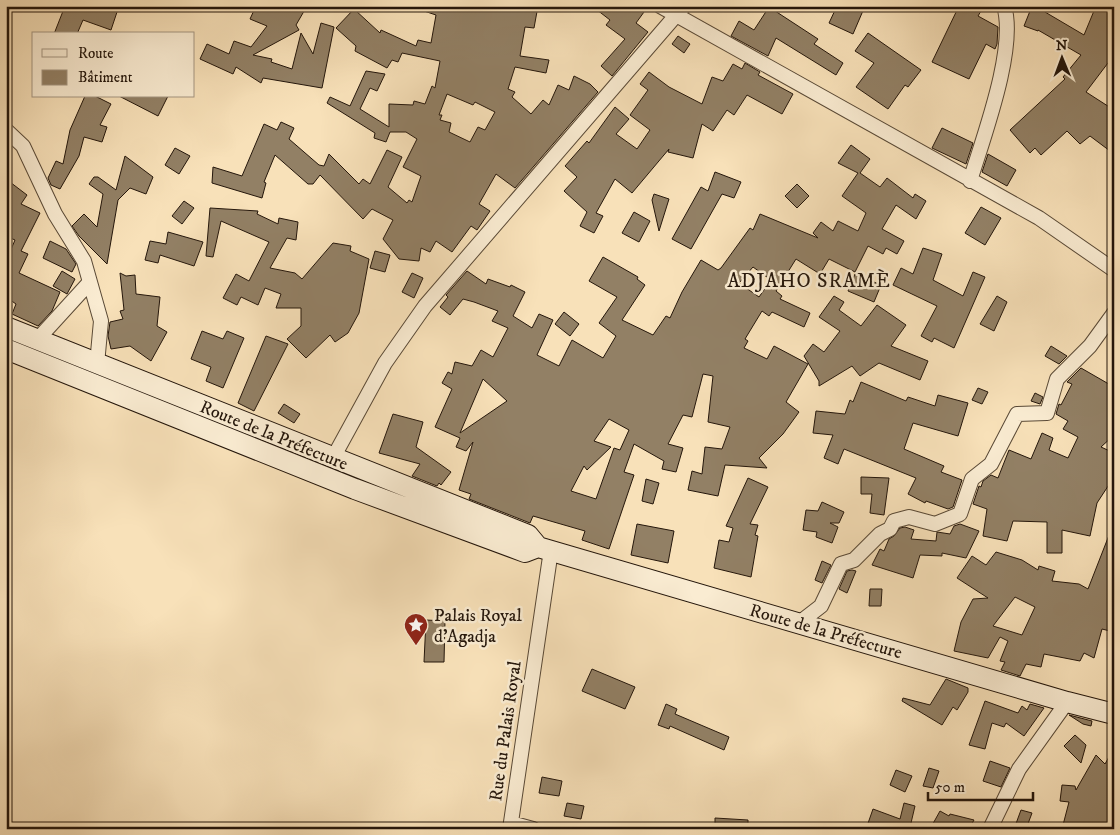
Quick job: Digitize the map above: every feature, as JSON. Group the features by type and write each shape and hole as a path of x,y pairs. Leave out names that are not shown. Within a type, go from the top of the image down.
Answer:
{"street":[{"path":"660,6 681,11 970,181 1039,218 1113,268"},
{"path":"970,181 990,117 1007,44 1008,29 1004,6"},
{"path":"333,458 385,363 425,306 681,11"},
{"path":"6,130 23,146 55,214 84,261 89,283 97,301 101,321 97,364"},
{"path":"38,340 89,283"},
{"path":"800,624 821,606 841,564 854,560 880,534 890,529 894,521 909,516 935,524 960,514 972,479 991,464 1017,414 1047,412 1057,379 1090,346 1114,313"},
{"name":"Route de la Préfecture","path":"6,327 528,536 545,548 1067,702 1114,714"},
{"name":"Route de la Préfecture","path":"6,349 356,489 525,552 545,548"},
{"name":"Rue du Palais Royal","path":"510,826 545,548"},
{"path":"990,829 1019,769 1067,702"},
{"path":"510,826 533,829"}],"building":[{"path":"65,6 119,6 111,30 83,20 78,32 55,32"},
{"path":"256,6 307,6 296,25 299,30 253,55 272,59 271,62 292,69 301,33 313,54 321,23 334,27 322,88 263,78 261,83 236,67 233,74 200,59 207,44 229,54 234,41 251,47 267,26 250,19"},
{"path":"415,6 538,6 534,28 525,27 520,56 549,60 546,73 515,67 508,89 515,92 512,97 531,114 543,100 549,105 558,85 569,90 574,76 590,84 598,92 515,188 496,174 479,204 490,211 477,230 471,226 452,252 436,241 430,252 421,248 419,261 399,259 383,239 393,220 372,209 363,219 320,175 313,184 308,184 275,155 264,182 266,183 262,198 212,183 213,167 242,176 264,124 277,130 281,122 294,128 289,139 319,165 324,166 329,154 359,184 363,179 370,184 387,150 402,157 388,187 407,203 409,200 412,202 421,176 403,167 417,139 406,132 390,132 386,142 374,138 375,133 327,103 330,97 350,106 366,71 385,74 377,91 370,88 360,109 389,127 389,104 413,105 414,101 425,104 432,86 435,88 440,61 402,53 398,62 392,60 387,68 355,51 356,46 336,28 354,9 380,33 381,30 416,46 418,40 431,43 436,15 415,8","holes":["447,94 473,105 475,102 495,112 485,130 478,127 470,142 449,132 451,123 440,120 442,115 439,115"]},
{"path":"592,6 636,6 644,12 636,23 648,32 612,76 601,66 625,39 606,25 610,20"},
{"path":"837,6 865,6 853,34 829,23"},
{"path":"959,6 972,6 981,11 978,16 998,27 995,49 986,44 969,79 932,62"},
{"path":"1032,6 1048,6 1045,12 1084,35 1096,6 1105,6 1114,10 1114,55 1086,92 1114,110 1114,154 1090,136 1080,144 1067,131 1041,155 1035,148 1030,153 1010,130 1065,79 1063,77 1081,55 1038,30 1024,26"},
{"path":"769,7 818,39 814,44 843,63 836,75 776,38 768,56 731,36 739,21 754,30"},
{"path":"868,33 921,70 908,87 905,85 888,109 856,87 874,63 855,51"},
{"path":"678,36 690,44 684,53 672,44"},
{"path":"745,63 760,72 758,75 793,94 782,114 747,95 734,115 727,110 713,131 702,124 693,158 668,152 669,149 632,193 615,179 596,213 603,216 594,233 580,226 587,212 564,191 577,177 565,166 587,141 589,143 615,107 629,119 616,134 637,149 650,130 630,115 648,90 640,84 649,72 669,87 702,104 712,77 723,81 733,64 742,69"},
{"path":"84,98 99,98 111,104 100,125 107,127 102,142 84,137 79,156 60,189 51,185 48,178 56,161 63,164 70,130"},
{"path":"123,98 167,98 158,116"},
{"path":"942,128 973,143 966,164 932,148"},
{"path":"851,145 870,159 860,173 880,187 887,178 913,198 915,194 926,201 916,219 896,205 882,229 904,241 897,254 886,248 883,254 868,246 855,272 829,259 820,274 796,259 776,291 782,296 780,299 810,313 804,327 772,312 769,316 762,311 745,339 748,341 744,348 767,359 774,346 808,364 786,402 799,412 783,434 759,458 767,468 725,465 718,496 688,490 692,471 702,474 705,447 722,449 730,427 708,422 713,376 703,374 692,417 683,415 668,444 683,448 676,472 662,469 664,461 634,444 624,472 634,475 609,549 582,540 585,531 533,516 530,523 469,499 471,494 459,490 473,442 466,451 456,447 460,438 435,427 452,389 442,383 448,372 452,374 455,362 472,366 481,350 493,357 508,328 492,321 498,311 474,302 463,299 450,315 440,307 448,297 446,295 467,271 486,284 488,279 510,287 511,285 525,292 513,316 532,328 539,314 553,320 537,355 559,366 572,340 603,358 616,336 599,323 617,297 589,281 603,257 638,277 637,279 645,285 622,320 653,335 666,316 670,318 682,292 701,260 718,270 721,268 750,228 753,230 760,214 818,238 813,233 821,222 833,231 838,221 858,231 866,213 842,196 858,173 838,163","holes":["753,267 771,280 759,297 739,283","483,379 507,401 460,433","609,419 629,430 620,450 614,448 596,499 571,491 584,466 587,470 611,447 594,441"]},
{"path":"175,148 190,156 179,174 165,165"},
{"path":"988,154 1016,170 1007,186 982,172"},
{"path":"125,156 153,177 146,194 130,188 118,200 107,264 79,236 72,226 84,214 97,227 103,194 89,184 94,177 98,177 116,190"},
{"path":"715,172 741,182 734,198 722,194 691,249 672,239 701,187 708,191"},
{"path":"6,179 27,195 21,204 40,213 21,251 28,254 19,273 60,292 52,311 38,326 12,314 16,304 6,297 6,261 15,240 6,236"},
{"path":"797,184 809,196 797,208 785,196"},
{"path":"654,194 669,199 659,231 652,200"},
{"path":"184,201 194,208 182,224 172,216"},
{"path":"981,207 1001,218 985,245 965,233"},
{"path":"210,208 258,211 257,214 278,224 279,218 298,222 296,240 287,238 270,268 295,273 302,279 333,243 351,246 350,251 369,259 359,313 348,333 335,342 330,335 306,358 287,339 301,326 301,308 276,308 281,294 265,288 258,305 241,297 237,305 223,298 236,274 249,281 269,242 221,221 213,257 206,256"},
{"path":"634,212 650,221 639,242 622,233"},
{"path":"168,232 203,242 194,266 160,255 158,263 145,260 150,241 166,244"},
{"path":"50,241 66,249 76,264 72,272 43,258"},
{"path":"923,248 942,254 933,280 963,296 973,272 985,277 954,348 934,338 932,342 921,336 937,306 893,285 901,268 913,274"},
{"path":"375,251 390,255 385,272 370,268"},
{"path":"62,271 75,279 67,294 53,286"},
{"path":"120,273 126,276 135,275 136,294 160,297 157,326 167,332 151,361 130,346 111,349 108,336 110,322 123,319 120,311 124,310"},
{"path":"412,273 423,278 414,298 402,292"},
{"path":"855,274 881,285 874,302 848,291"},
{"path":"834,296 844,302 839,310 861,326 877,305 906,325 891,346 928,361 920,380 879,363 860,376 852,366 819,386 819,381 804,356 813,344 824,352 840,331 819,317"},
{"path":"997,296 1007,302 994,331 980,324"},
{"path":"564,312 579,324 570,336 555,324"},
{"path":"202,331 223,339 227,331 244,338 223,388 206,381 211,367 191,359"},
{"path":"266,336 288,344 254,411 238,403"},
{"path":"1051,346 1067,356 1059,364 1045,356"},
{"path":"1081,368 1114,387 1114,435 1101,447 1114,453 1114,477 1097,503 1090,536 1062,530 1062,553 1047,553 1047,522 1013,521 1007,541 983,536 987,509 973,504 979,486 981,487 983,481 991,475 998,478 1009,450 1031,459 1042,433 1053,438 1049,450 1068,458 1078,437 1063,429 1068,421 1056,414 1059,404 1061,405 1072,384 1067,382"},
{"path":"861,382 906,401 908,397 935,406 938,395 968,403 958,436 913,423 904,449 944,466 941,472 962,480 953,507 948,509 926,501 925,503 908,494 916,478 844,449 838,464 824,458 833,435 813,433 816,411 845,414 850,400 853,402"},
{"path":"978,388 988,392 982,404 972,400"},
{"path":"1035,393 1043,397 1040,404 1031,401"},
{"path":"284,404 300,414 294,423 278,413"},
{"path":"393,414 423,422 416,447 451,472 441,485 439,483 437,486 412,476 420,464 379,453"},
{"path":"861,477 889,478 884,515 870,513 872,494 861,494"},
{"path":"748,478 768,487 750,524 758,525 755,535 758,536 751,577 714,568 719,540 729,542 733,528 726,526"},
{"path":"646,479 659,483 653,504 642,501"},
{"path":"822,502 844,512 839,523 830,523 838,527 832,543 816,537 817,532 803,530 806,510 818,511"},
{"path":"637,524 674,531 668,563 631,555"},
{"path":"960,524 979,531 966,558 942,553 942,556 920,555 913,578 872,565 880,549 884,551 889,539 900,528 905,527 914,530 911,539 936,541 937,532 950,534 954,526"},
{"path":"1113,525 1114,632 1102,629 1094,658 1084,653 1080,661 1044,654 1041,667 1026,664 1020,676 1001,670 1005,662 1000,661 1008,641 1000,637 988,658 954,651 961,622 973,599 988,598 957,578 972,556 986,565 996,552 1022,560 1038,570 1039,566 1055,571 1052,581 1079,584 1088,589","holes":["1015,597 1035,607 1022,635 993,626"]},
{"path":"822,561 831,565 822,583 815,580"},
{"path":"847,571 856,571 847,593 839,589"},
{"path":"870,589 882,589 881,606 869,606"},
{"path":"426,620 445,621 444,662 424,662"},
{"path":"592,669 635,687 625,709 582,691"},
{"path":"946,679 968,688 968,692 957,710 953,707 942,725 902,701 903,698 930,705"},
{"path":"985,701 1018,713 1022,706 1027,710 1030,704 1044,708 1024,736 1006,723 1004,727 992,723 985,749 969,745"},
{"path":"666,704 677,709 675,714 729,737 724,750 670,726 669,729 658,725"},
{"path":"1069,715 1092,721 1091,726 1083,724"},
{"path":"1075,735 1086,745 1081,763 1064,746"},
{"path":"1114,748 1114,829 1076,829 1063,825 1069,802 1060,801 1062,785 1075,786 1076,790 1096,755 1105,764"},
{"path":"990,761 1010,768 1001,787 983,781"},
{"path":"929,768 939,771 933,788 923,786"},
{"path":"896,770 912,776 905,792 890,785"},
{"path":"542,777 562,781 559,796 539,793"},
{"path":"567,803 584,806 581,819 564,816"},
{"path":"904,803 915,806 911,823 923,829 866,829 873,809 900,819"},
{"path":"1021,810 1032,813 1026,829 1014,829"},
{"path":"940,811 949,816 950,814 974,820 969,829 930,829"},
{"path":"715,818 748,820 748,829 715,829"}],"place":[{"name":"Palais Royal d'Agadja","path":"416,646"}],"district":[{"name":"ADJAHO SRAMÈ","path":"809,280"}]}
